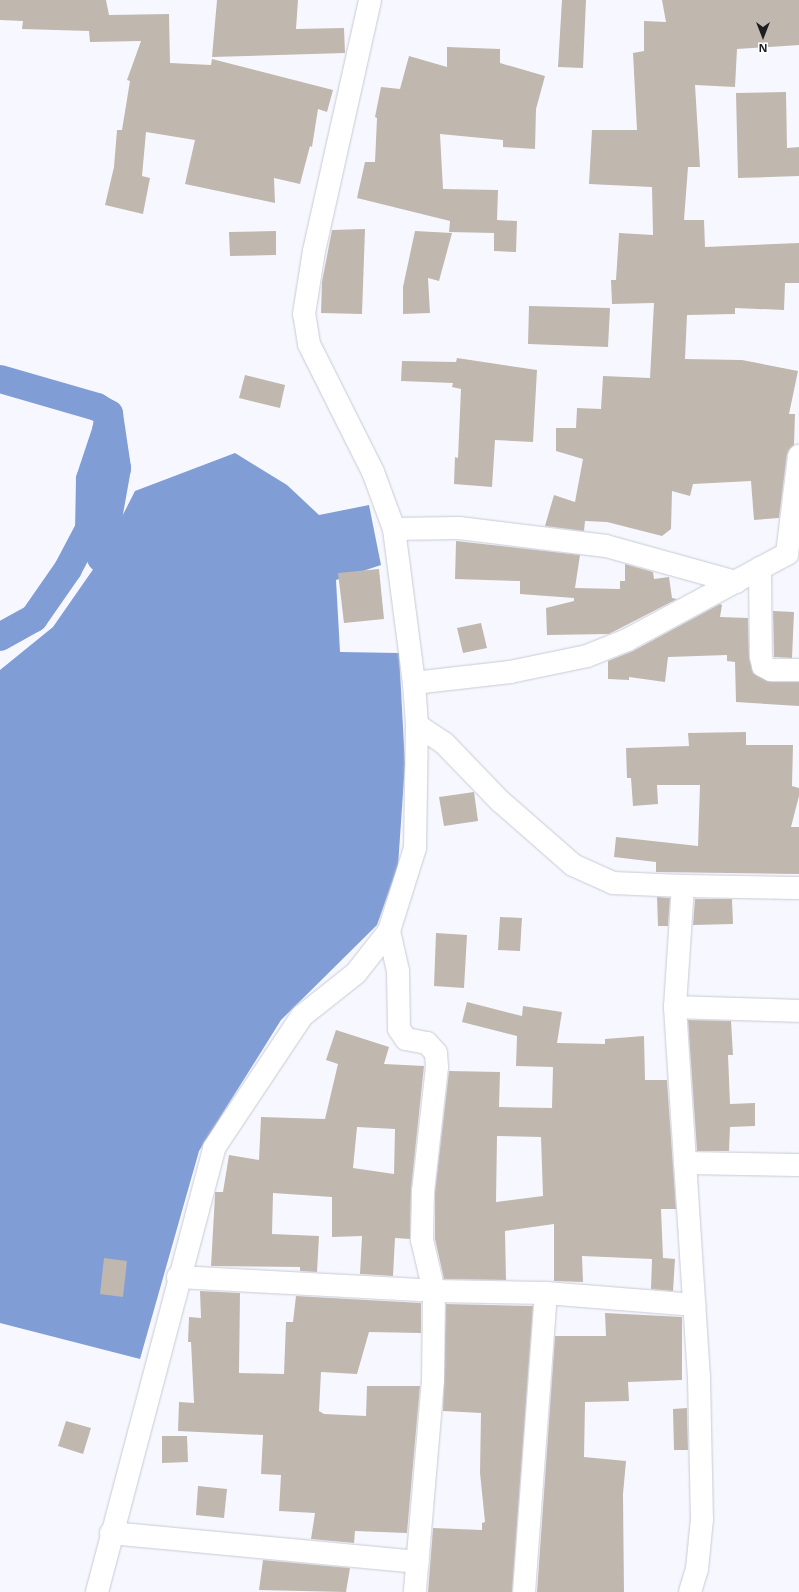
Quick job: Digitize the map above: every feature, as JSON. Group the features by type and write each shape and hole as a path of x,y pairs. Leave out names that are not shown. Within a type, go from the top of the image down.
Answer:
{"street":[{"path":"96,1592 178,1277 214,1148 302,1016 356,973 389,931 415,848 417,725 414,683 394,529 373,472 309,344 304,314 314,251 370,0"},
{"path":"414,683 510,672 587,656 627,640 760,568 793,552 799,456"},
{"path":"394,529 458,528 606,546 736,582"},
{"path":"760,568 761,657 763,666 771,670 799,670"},
{"path":"417,725 444,743 500,801 574,865 613,882 683,886 799,888"},
{"path":"683,886 675,1007 695,1305 702,1520 697,1569 690,1592"},
{"path":"389,931 398,971 399,1029 406,1040 427,1043 436,1053 437,1067 423,1191 422,1240 434,1292 433,1380 416,1592"},
{"path":"675,1007 799,1011"},
{"path":"685,1163 799,1165"},
{"path":"178,1277 434,1292 546,1293 695,1305"},
{"path":"524,1592 546,1293"},
{"path":"111,1533 418,1562"}],"water":[{"path":"235,453 287,485 319,515 369,505 381,565 336,580 340,652 399,653 405,764 398,866 377,925 281,1020 199,1151 140,1359 0,1323 0,670 53,627 101,558 135,491"}],"building":[{"path":"0,0 106,0 109,15 169,14 170,63 211,65 212,59 333,90 327,112 318,109 312,147 310,146 300,184 274,178 275,203 185,184 195,140 146,132 142,176 150,178 143,214 105,205 114,167 117,130 122,130 130,81 127,80 141,41 90,42 89,31 22,29 23,21 0,20"},
{"path":"217,0 298,0 296,29 344,28 345,53 212,57"},
{"path":"562,0 586,0 583,68 558,67"},
{"path":"662,0 799,0 799,45 737,49 735,87 695,85 700,167 688,167 684,220 704,220 705,247 799,243 799,283 785,283 784,310 735,308 735,314 687,315 685,359 742,360 798,371 789,414 795,414 794,445 787,454 779,518 754,520 751,481 693,484 690,496 672,491 671,529 662,536 607,522 585,521 584,531 545,526 554,495 575,502 583,459 556,451 556,428 576,428 577,408 601,409 603,376 650,378 654,303 612,304 611,280 616,280 619,233 653,235 652,187 589,184 592,130 637,130 633,53 644,51 644,21 666,22"},
{"path":"447,47 500,49 500,63 545,76 536,109 535,149 503,147 503,140 440,134 443,189 498,190 497,220 517,221 516,252 494,251 494,233 449,232 450,221 357,198 365,162 375,162 377,118 375,117 381,87 400,89 409,56 447,67"},
{"path":"786,92 787,148 799,147 799,176 738,178 736,93"},
{"path":"365,229 362,314 321,313 322,282 332,230"},
{"path":"276,231 276,255 230,256 229,232"},
{"path":"415,231 452,233 439,281 428,278 430,313 403,314 403,287"},
{"path":"529,306 610,308 608,347 528,344"},
{"path":"457,358 537,370 533,442 495,440 492,487 454,484 455,457 458,458 461,389 452,387 453,383 401,381 402,361 456,362"},
{"path":"245,375 285,385 280,408 239,398"},
{"path":"456,541 580,555 575,588 620,589 620,581 625,581 625,564 653,572 654,579 669,577 672,598 677,599 609,634 547,635 546,608 574,601 574,598 520,594 520,581 455,579"},
{"path":"379,569 384,619 344,623 338,573"},
{"path":"720,604 722,605 720,617 748,618 749,657 753,673 771,682 799,682 799,706 736,702 735,662 727,661 727,655 668,657 665,682 629,677 629,680 608,679 608,661 633,651"},
{"path":"773,611 794,612 792,658 774,657"},
{"path":"481,623 487,648 463,653 457,628"},
{"path":"746,732 746,745 793,745 792,786 799,788 799,796 791,827 799,827 799,874 656,872 656,862 614,857 616,837 698,846 700,785 657,785 658,804 633,806 631,778 627,778 626,748 689,746 688,733"},
{"path":"474,792 478,821 444,826 439,797"},
{"path":"657,897 670,898 668,926 658,926"},
{"path":"695,899 732,899 733,924 693,925"},
{"path":"500,917 522,918 520,951 498,950"},
{"path":"436,933 467,935 464,988 434,986"},
{"path":"467,1002 522,1016 523,1006 562,1012 557,1043 605,1044 605,1039 644,1036 645,1080 667,1080 676,1209 661,1209 663,1258 675,1259 673,1291 651,1289 652,1259 582,1256 583,1282 554,1281 554,1224 505,1231 506,1280 444,1279 435,1239 435,1192 449,1071 500,1072 499,1107 552,1108 553,1067 516,1066 517,1036 462,1022","holes":["497,1136 541,1137 543,1196 496,1202"]},
{"path":"688,1020 731,1021 733,1055 728,1055 730,1104 755,1103 755,1126 730,1127 729,1151 697,1151"},
{"path":"336,1030 389,1047 384,1064 424,1066 411,1190 410,1239 395,1238 393,1276 360,1274 362,1236 332,1237 332,1197 273,1193 272,1234 319,1236 317,1272 300,1271 300,1267 211,1266 215,1192 223,1192 229,1155 259,1160 261,1117 325,1119 338,1064 326,1060","holes":["357,1127 395,1129 394,1174 353,1168"]},
{"path":"104,1258 127,1261 123,1297 100,1294"},
{"path":"200,1291 240,1293 239,1373 284,1374 286,1322 293,1322 296,1296 421,1303 421,1333 369,1332 357,1374 321,1372 319,1411 324,1414 366,1416 367,1386 420,1386 407,1533 355,1531 354,1543 311,1539 315,1513 279,1511 281,1475 261,1474 263,1435 178,1431 179,1402 194,1403 191,1342 188,1342 189,1317 201,1318"},
{"path":"446,1304 533,1306 512,1592 428,1592 433,1528 482,1530 482,1523 485,1522 480,1473 481,1413 443,1411"},
{"path":"605,1313 682,1317 682,1380 628,1382 629,1401 585,1402 584,1457 626,1461 623,1494 624,1592 537,1592 555,1336 606,1336"},
{"path":"687,1408 688,1450 674,1450 673,1409"},
{"path":"66,1421 91,1428 83,1454 58,1446"},
{"path":"162,1436 187,1436 188,1462 162,1463"},
{"path":"198,1486 227,1489 224,1518 196,1515"},
{"path":"263,1560 350,1568 346,1592 259,1590"}],"waterway":[{"path":"0,379 97,407 109,414 106,431 90,479 89,529 68,569 34,618 0,637"},
{"path":"109,414 117,468 101,558 137,574"}]}
